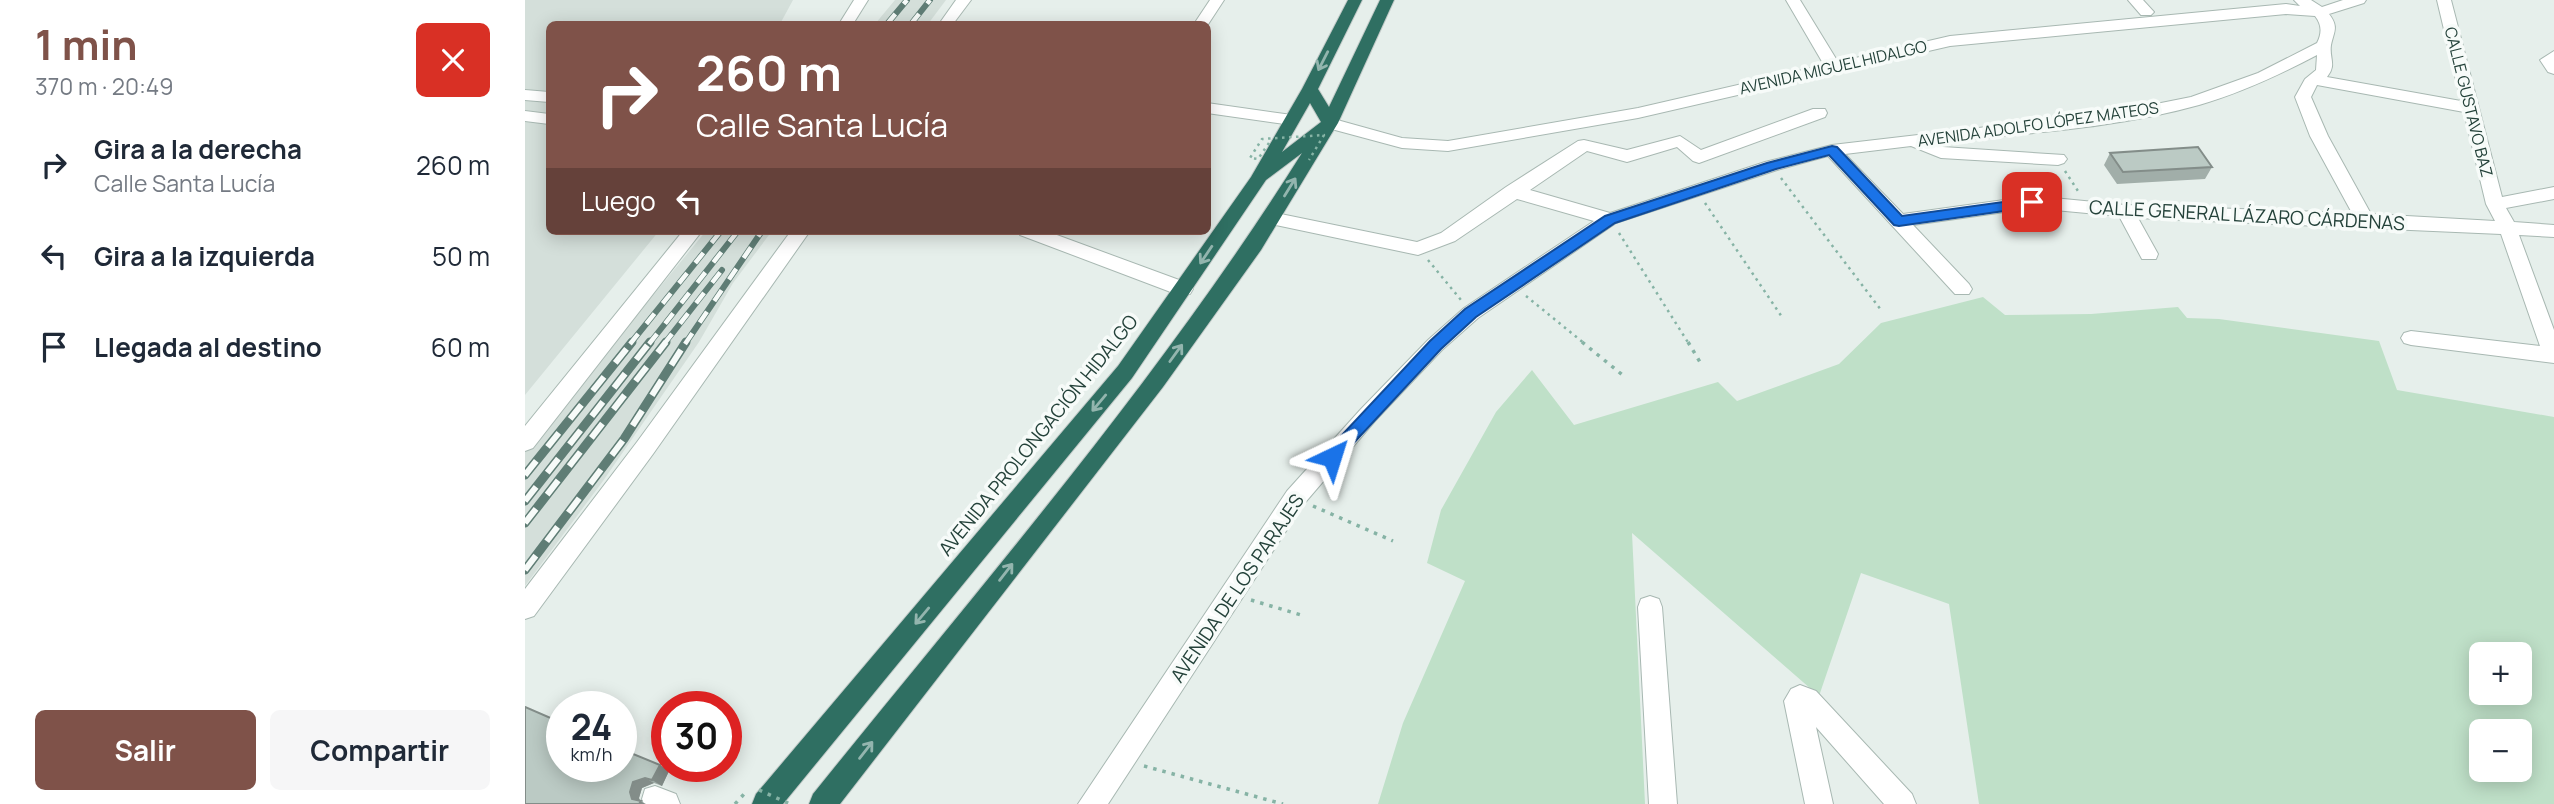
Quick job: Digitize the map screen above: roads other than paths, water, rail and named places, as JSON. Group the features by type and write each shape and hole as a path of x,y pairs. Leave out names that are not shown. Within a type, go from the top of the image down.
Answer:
{"highway":[{"name":"AVENIDA PROLONGACIÓN HIDALGO","path":"763,797 1125,372 1258,179 1310,89 1355,0"},
{"path":"829,802 1156,381 1271,218 1330,123 1387,0"},
{"path":"1310,89 1330,123"},
{"path":"1258,179 1330,123"},
{"path":"1125,372 1156,381"}],"street":[{"path":"848,21 861,0"},
{"path":"948,21 964,0"},
{"path":"1203,21 1217,0"},
{"path":"1793,0 1833,66"},
{"path":"1950,41 1991,27 2140,6 2251,0"},
{"path":"2301,0 2320,12 2328,23 2323,46 2328,64 2326,70 2313,80 2303,97 2319,136 2365,220"},
{"path":"2320,12 2359,0"},
{"name":"CALLE GUSTAVO BAZ","path":"2444,0 2495,204 2508,229"},
{"name":"AVENIDA MIGUEL HIDALGO","path":"1330,123 1402,143 1448,146 1638,113 1950,41 2286,9 2320,12"},
{"name":"AVENIDA ADOLFO LÓPEZ MATEOS","path":"1832,150 2116,117 2195,101 2265,76 2323,46"},
{"path":"2313,80 2470,108"},
{"path":"525,95 546,97"},
{"path":"1211,109 1292,120"},
{"path":"1271,218 1418,248 1448,237 1512,191 1584,145 1627,156 1680,141 1699,157 1819,113"},
{"path":"525,116 546,119"},
{"path":"1911,141 1941,152 2057,159"},
{"path":"1832,150 1962,289"},
{"name":"AVENIDA DE LOS PARAJES","path":"1092,804 1295,498 1368,415 1435,345 1471,313 1610,219 1771,166 1832,150"},
{"path":"1512,191 1610,219"},
{"path":"2495,204 2554,193"},
{"name":"CALLE GENERAL LÁZARO CÁRDENAS","path":"1899,222 2032,202 2125,211 2365,220 2554,231"},
{"path":"2125,211 2149,254"},
{"path":"2411,338 2554,355 2508,229"},
{"path":"525,442 691,235"},
{"path":"525,608 645,448 798,235"},
{"path":"1038,235 1183,289"},
{"path":"1650,607 1663,804"},
{"path":"1819,804 1797,701 1800,697 1807,699 1902,804"}],"railway":[{"path":"890,21 907,0"},
{"path":"913,21 930,0"},
{"path":"630,344 718,235"},
{"path":"649,344 735,235"},
{"path":"685,344 759,235"},
{"path":"664,344 722,270"},
{"path":"525,475 632,342"},
{"path":"525,501 650,342"},
{"path":"525,523 666,342"},
{"path":"525,570 624,439 686,342"}]}
